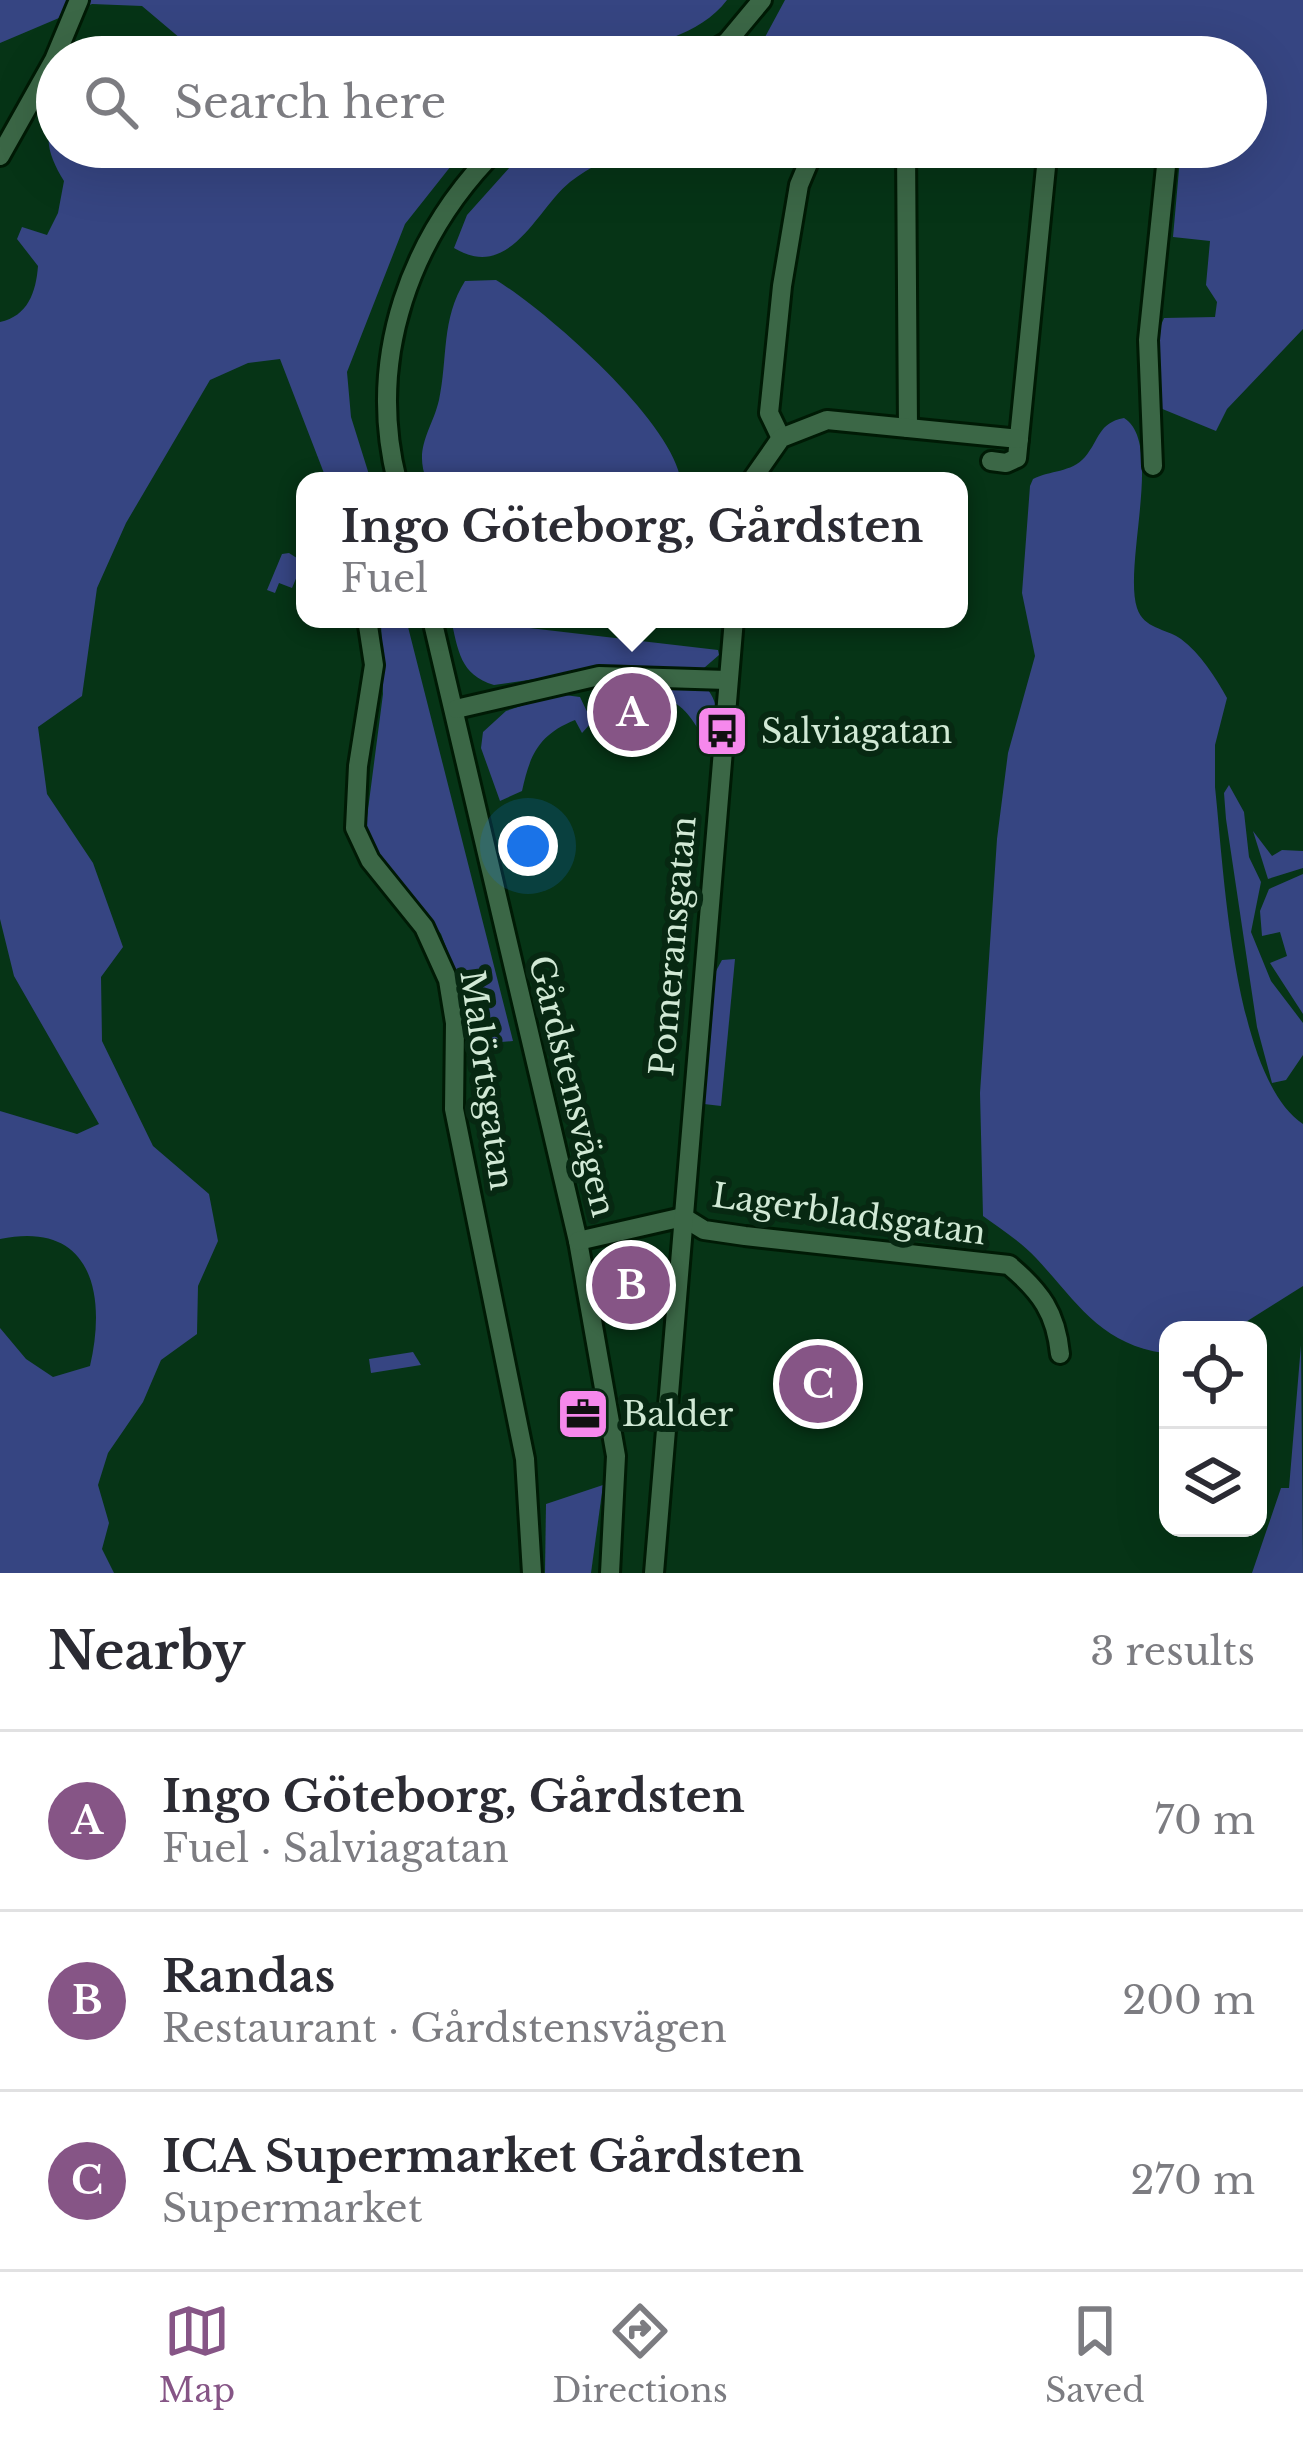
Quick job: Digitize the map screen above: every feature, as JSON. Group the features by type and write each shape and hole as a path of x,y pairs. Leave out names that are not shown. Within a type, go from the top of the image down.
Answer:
{"street":[{"path":"64,36 79,0"},
{"path":"731,36 762,0"},
{"path":"0,156 36,92"},
{"path":"396,472 385,408 401,300 438,220 478,168"},
{"path":"781,438 769,413 782,286 799,185 806,168"},
{"path":"906,168 908,428"},
{"path":"992,461 1006,464 1017,458 1046,168"},
{"path":"1154,466 1148,340 1166,168"},
{"path":"757,472 781,438 827,419 1019,440"},
{"name":"Malörtsgatan","path":"368,628 374,683 358,766 355,828 370,860 422,923 448,980 454,1023 454,1109 525,1459 532,1573"},
{"name":"Gårdstensvägen","path":"434,628 578,1241 616,1456 610,1573"},
{"path":"456,709 599,676 727,680 733,628"},
{"name":"Pomeransgatan","path":"654,1573 727,680"},
{"name":"Lagerbladsgatan","path":"578,1241 682,1217 704,1230 1009,1265 1057,1318 1060,1354"}],"shaded area":[{"path":"0,0 727,0 702,23 675,36 178,36 142,6 92,4 0,43"},
{"path":"785,0 1303,0 1303,329 1227,409 1216,431 1160,408 1159,330 1164,318 1215,317 1217,302 1206,285 1210,241 1173,237 1179,168 1267,168 1267,36 766,36"},
{"path":"58,168 449,168 405,224 347,372 351,417 368,472 324,472 280,359 248,363 210,380 126,523 97,588 82,696 38,727 47,794 93,863 123,947 101,977 102,1041 153,1146 209,1194 218,1241 198,1286 197,1334 161,1360 143,1402 108,1453 98,1485 109,1523 102,1549 114,1573 0,1573 0,1328 26,1359 53,1377 90,1366 95,1339 93,1289 86,1268 73,1252 55,1241 31,1236 0,1239 0,1111 77,1134 99,1124 14,976 0,919 0,322 24,308 35,285 38,266 17,239 22,227 47,235 58,213 64,181"},
{"path":"509,168 592,168 570,182 520,238 491,256 454,248 467,215"},
{"path":"496,280 546,316 632,399 656,429 678,472 424,472 423,449 439,400 452,310 465,281"},
{"path":"1124,418 1135,431 1141,452 1137,608 1150,624 1195,651 1227,698 1215,745 1215,787 1236,969 1261,1063 1279,1099 1303,1124 1303,1286 1247,1321 1159,1321 1159,1352 1106,1331 1030,1252 983,1216 980,1093 997,839 1008,753 1035,656 1022,593 1030,486 1033,479 1079,462 1115,420"},
{"path":"282,554 296,558 296,579 292,588 279,583 275,593 267,590"},
{"path":"381,628 408,628 513,1041 465,1045 460,984 441,934 378,854 366,825 383,694"},
{"path":"453,628 529,628 718,650 719,655 704,668 583,672 494,685 474,675 459,651"},
{"path":"701,683 716,708 715,722 707,734 701,734 673,702 607,694 605,689 610,684"},
{"path":"557,694 580,697 592,722 582,733 575,720 552,732 533,757 522,791 500,801 481,748 483,732 506,711"},
{"path":"1229,785 1244,812 1249,857 1261,882 1251,932 1271,981 1303,1023 1303,1055 1286,1080 1272,1083 1257,1027 1226,819 1224,793"},
{"path":"1253,831 1272,856 1282,850 1303,851 1303,868 1268,879"},
{"path":"1303,874 1303,1014 1270,963 1287,956 1280,932 1262,936 1260,911 1269,889"},
{"path":"735,959 721,1106 704,1104 716,971 722,960"},
{"path":"1301,1345 1303,1573 1252,1573 1281,1488 1289,1488"},
{"path":"413,1352 421,1365 371,1373 369,1359"},
{"path":"603,1485 591,1573 545,1573 546,1504"}],"place":[{"name":"Ingo Göteborg, Gårdsten","path":"632,712"},
{"name":"Salviagatan","path":"722,731"},
{"name":"Randas","path":"631,1285"},
{"name":"ICA Supermarket Gårdsten","path":"818,1384"},
{"name":"Balder","path":"583,1414"}]}
